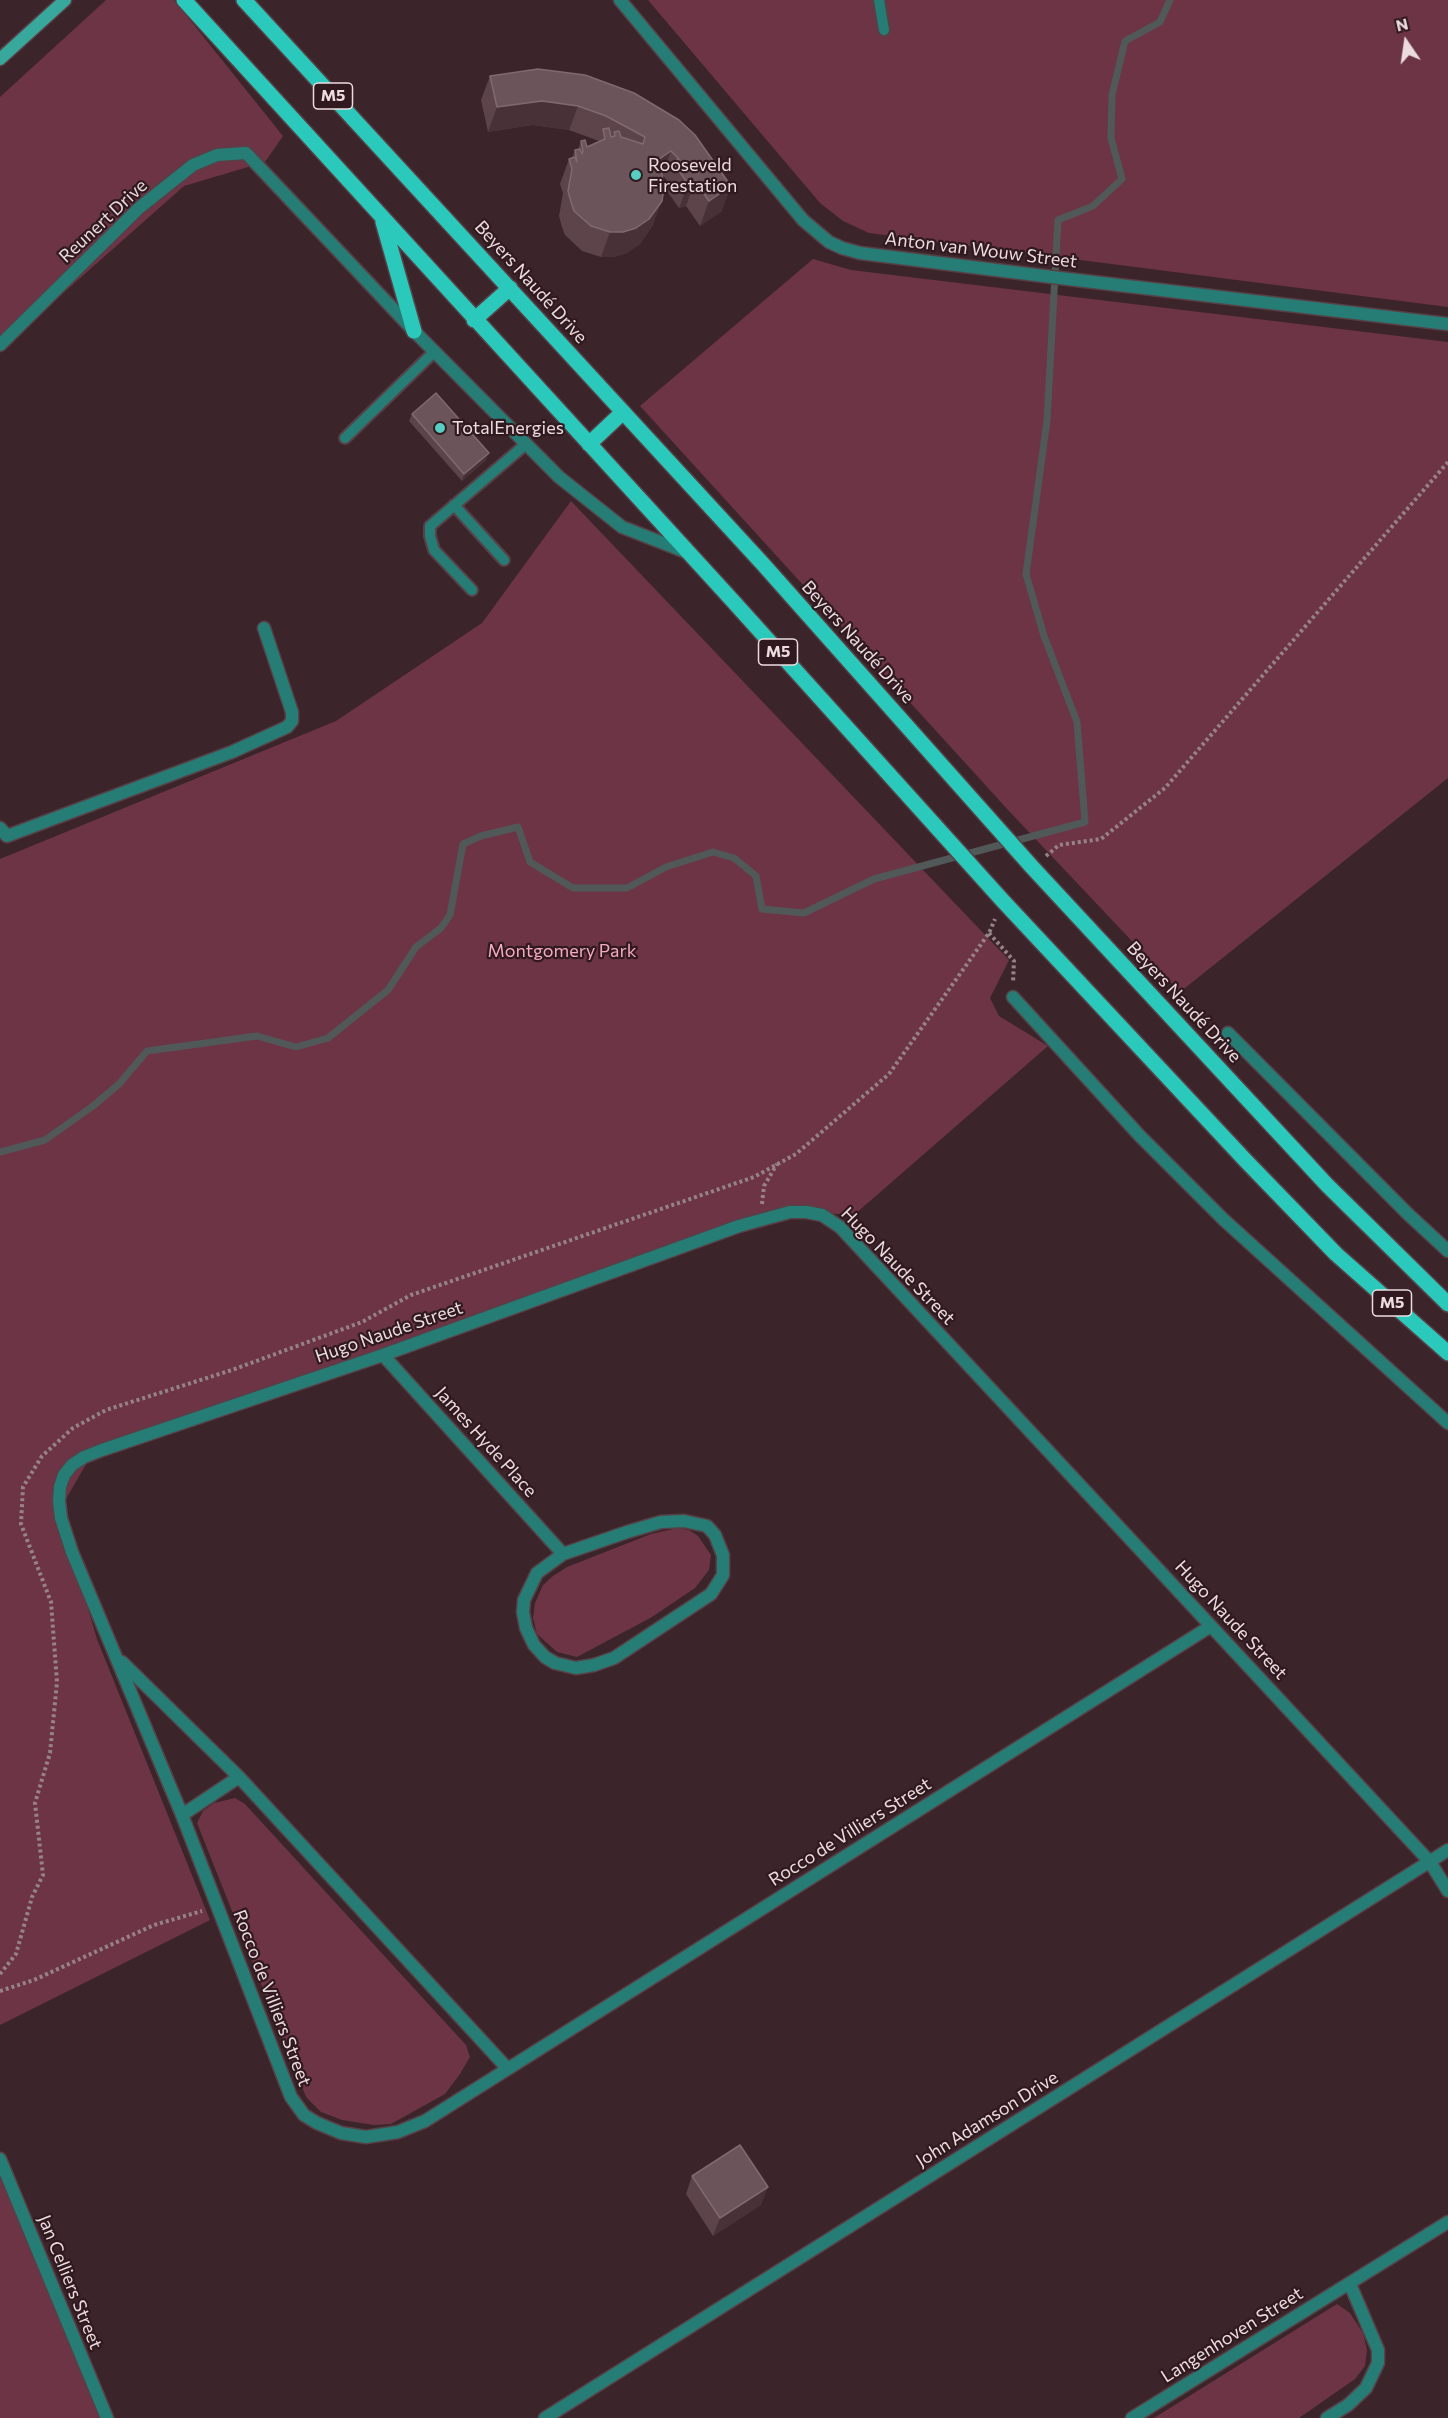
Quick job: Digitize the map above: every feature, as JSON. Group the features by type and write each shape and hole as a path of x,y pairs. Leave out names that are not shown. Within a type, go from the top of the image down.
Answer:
{"main road":[{"path":"0,59 65,0"},
{"name":"M5","path":"184,0 1003,901 1311,1229 1448,1353"},
{"name":"Beyers Naudé Drive","path":"244,0 762,563 1032,867 1327,1185 1448,1304"},
{"path":"382,219 414,332"},
{"path":"474,320 510,288"},
{"path":"589,444 623,412"}],"street":[{"name":"Anton van Wouw Street","path":"620,0 803,220 829,242 860,253 1448,324"},
{"name":"Reunert Drive","path":"0,345 140,208 193,165 217,155 246,153 414,332"},
{"path":"414,332 559,477 622,527 686,552"},
{"path":"2,834 231,752 287,727 292,721 292,712 264,628"},
{"path":"1013,997 1139,1135 1223,1219 1448,1423"},
{"name":"Beyers Naudé Drive","path":"1228,1033 1400,1206 1448,1251"},
{"name":"Hugo Naude Street","path":"72,1552 61,1518 60,1487 64,1475 84,1457 383,1355 760,1219 790,1212 822,1215 840,1227 1430,1862 1448,1891"},
{"name":"James Hyde Place","path":"383,1355 563,1554"},
{"path":"661,1521 684,1521 707,1526 715,1535 723,1555 723,1575 711,1594 614,1658 576,1668 555,1664 545,1657 534,1645 526,1628 523,1612 524,1600 537,1572 563,1554 661,1521"},
{"name":"Rocco de Villiers Street","path":"72,1552 182,1815 291,2097 304,2115 317,2123 341,2133 366,2137 398,2132 425,2121 1211,1626"},
{"name":"Rocco de Villiers Street","path":"117,1657 239,1777 507,2068"},
{"path":"182,1815 239,1777"},
{"name":"John Adamson Drive","path":"545,2418 1448,1850"},
{"name":"Jan Celliers Street","path":"0,2160 107,2418"},
{"name":"Langenhoven Street","path":"1132,2418 1448,2222"},
{"path":"1327,2418 1366,2388 1378,2363 1378,2350 1350,2284"}],"lane":[{"path":"879,0 884,30"},
{"path":"345,438 434,352"},
{"path":"472,590 434,550 430,526 526,444"},
{"path":"454,505 504,560"}],"path":[{"path":"1032,867 1059,845 1101,839 1165,788 1448,462"},
{"path":"0,1974 16,1954 32,1897 43,1875 35,1803 50,1753 57,1682 51,1602 21,1524 23,1487 42,1456 73,1428 106,1410 232,1370 362,1322 411,1295 754,1176 796,1154 889,1074 989,933 1003,901"},
{"path":"989,933 1014,961 1013,997"},
{"path":"760,1219 764,1186 778,1164"},
{"path":"0,1990 34,1980 154,1925 217,1906"}],"green space":[{"path":"106,0 174,0 283,136 265,162 184,186 0,349 0,97"},
{"path":"648,0 1448,0 1448,307 869,233 843,221 820,203"},
{"path":"813,259 851,270 1448,342 1448,778 1180,992 1009,811 640,406"},
{"name":"Montgomery Park","path":"571,501 1009,960 990,998 999,1016 1048,1046 854,1215 774,1210 399,1354 96,1447 59,1511 97,1639 210,1920 0,2025 0,859 336,721 482,623"},
{"path":"678,1528 689,1530 698,1536 711,1555 709,1570 695,1588 652,1617 577,1657 557,1652 537,1634 533,1618 535,1603 543,1585 553,1576 567,1567 651,1534"},
{"path":"235,1798 245,1804 466,2045 470,2057 445,2094 391,2124 374,2125 342,2120 321,2112 306,2097 197,1823 203,1811 214,1803"},
{"path":"0,2162 106,2418 0,2418"},
{"path":"1337,2304 1350,2313 1363,2333 1367,2350 1365,2366 1355,2379 1299,2418 1154,2418"}],"building":[{"path":"538,69 585,75 634,93 679,120 695,135 731,186 709,201 695,181 688,184 673,162 679,159 671,151 655,162 662,174 664,188 662,201 649,219 636,228 623,232 610,232 591,226 574,211 571,202 568,191 572,169 569,159 575,157 577,162 575,150 580,149 582,154 581,141 585,140 587,147 605,139 603,129 609,128 611,137 615,136 614,132 619,131 621,137 643,144 645,137 606,116 578,106 542,101 497,107 490,76"},
{"path":"436,393 489,453 464,474 412,414"},
{"path":"740,2145 768,2187 720,2218 692,2176"}],"waterway":[{"path":"0,1152 45,1140 93,1106 119,1084 147,1051 257,1036 296,1047 328,1038 388,990 416,947 441,928 450,915 463,844 481,836 518,827 530,862 573,888 627,888 666,867 713,852 734,858 756,876 762,909 804,913 874,879 1085,822 1077,722 1044,636 1026,574 1047,421 1058,220 1093,206 1122,179 1111,138 1112,95 1125,41 1160,22 1170,0"}],"place":[{"name":"Rooseveld Firestation","path":"636,175"},
{"name":"TotalEnergies","path":"440,428"}]}
